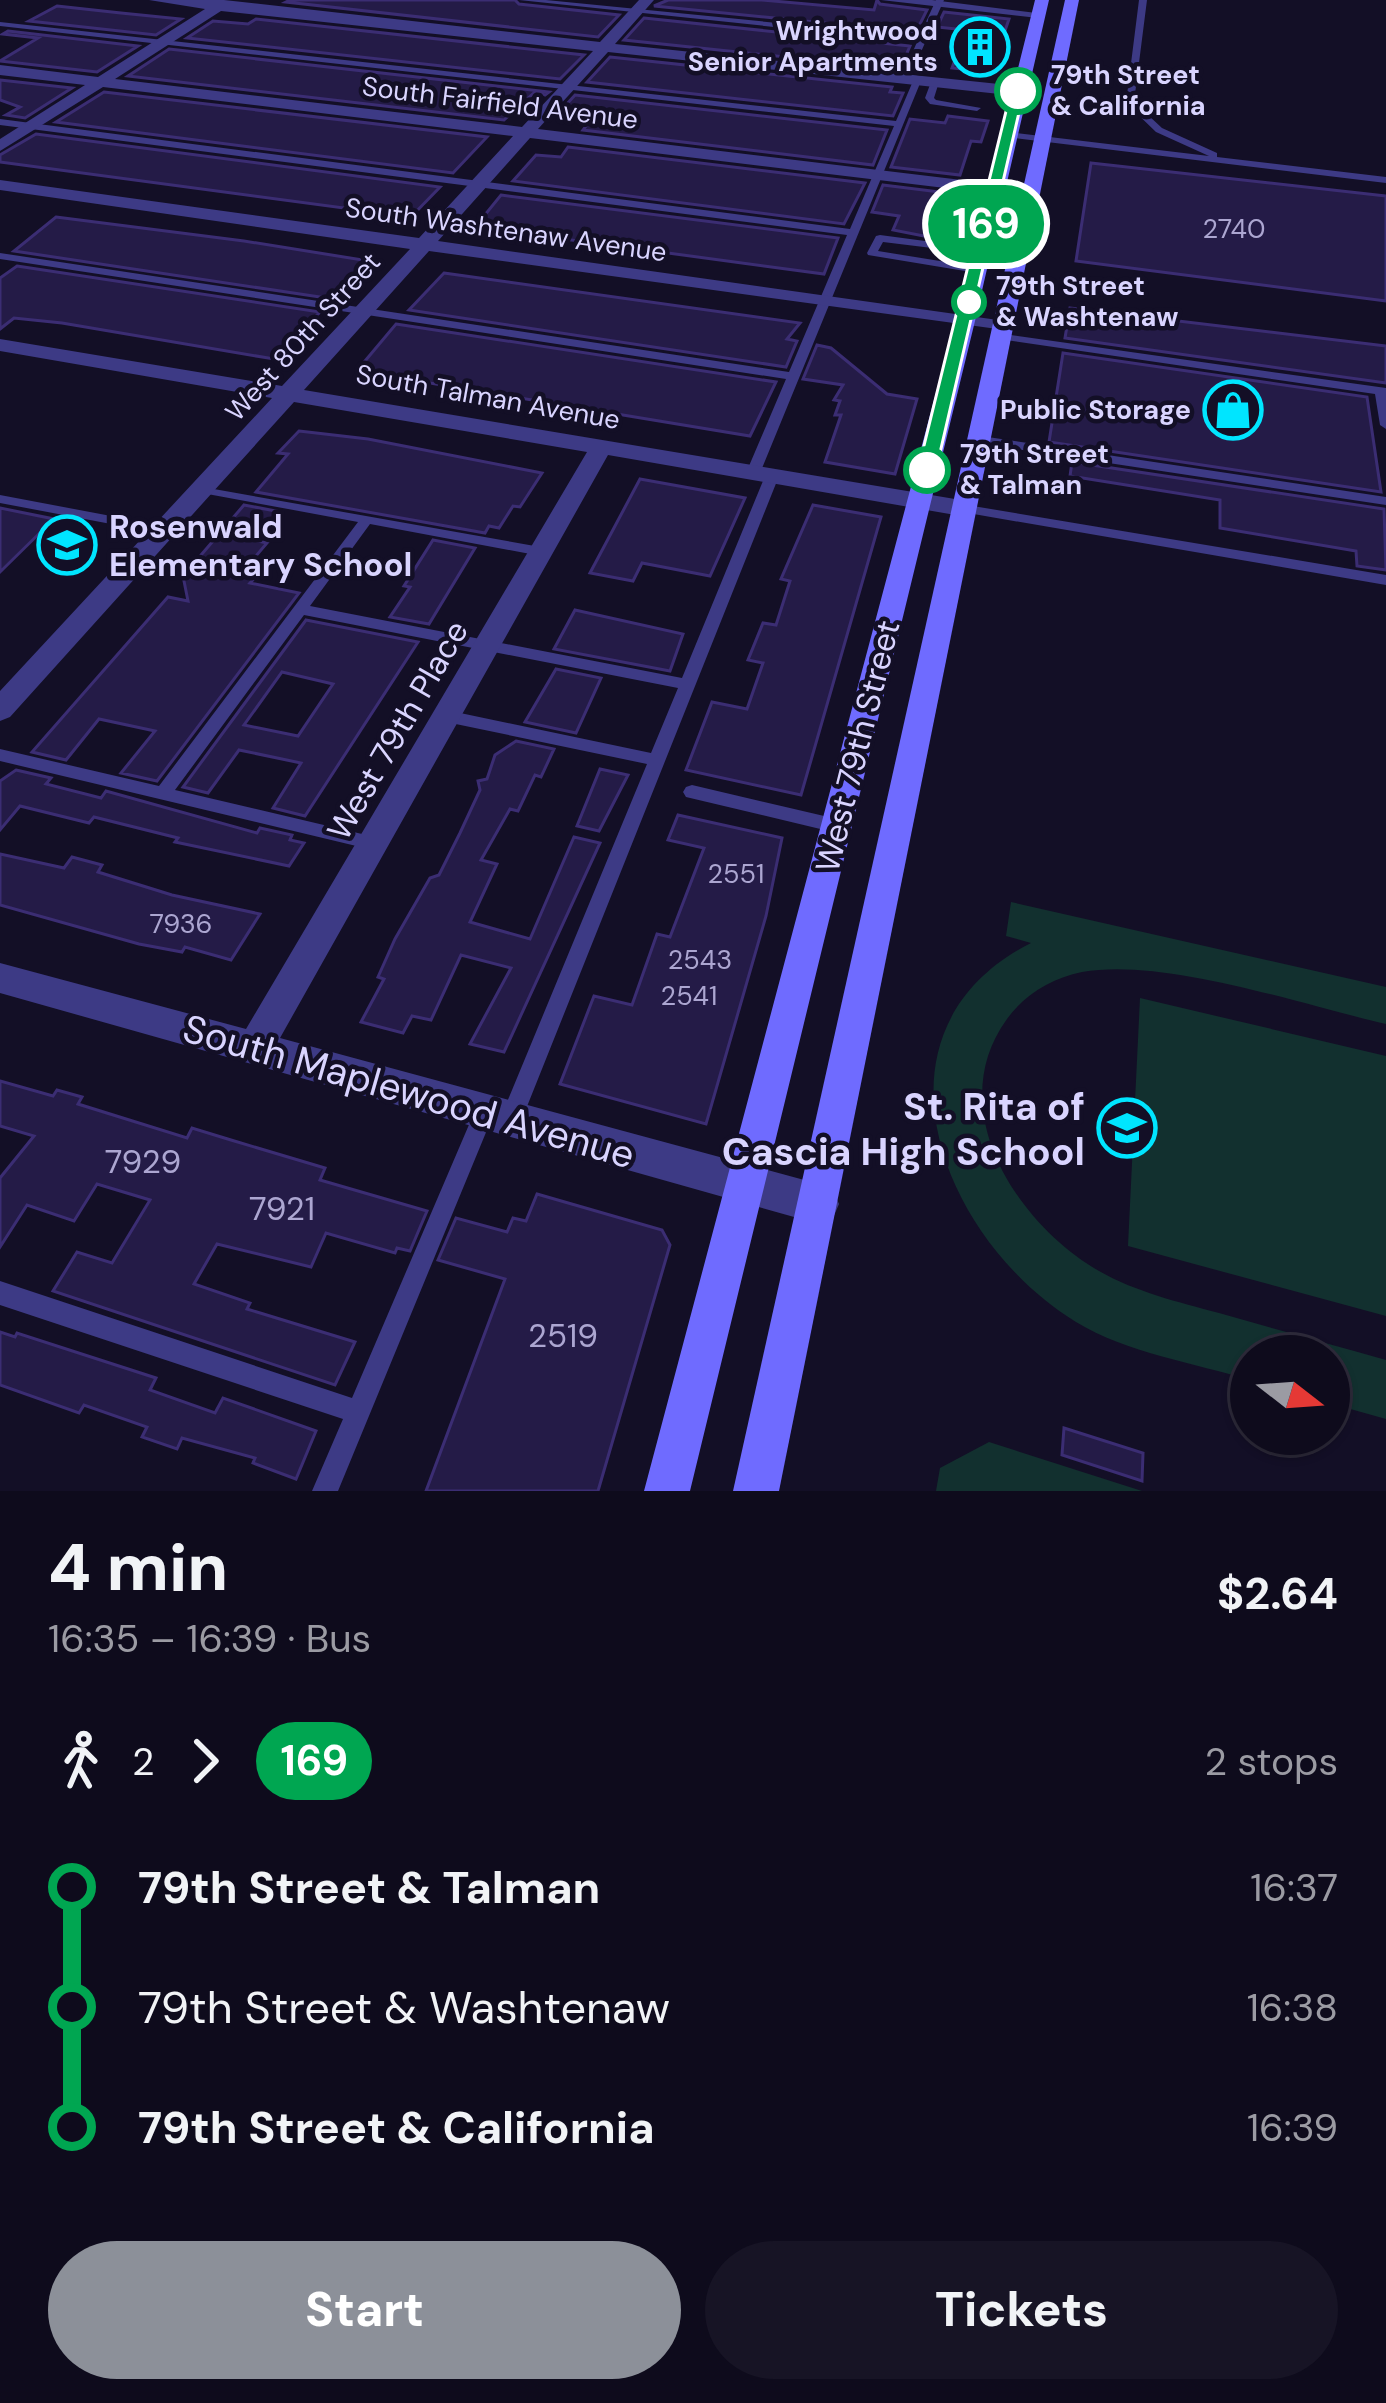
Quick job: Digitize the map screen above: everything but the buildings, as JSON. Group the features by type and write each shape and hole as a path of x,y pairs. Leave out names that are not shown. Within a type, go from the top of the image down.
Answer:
{"main road":[{"name":"West 79th Street","path":"756,1491 1072,0"},
{"name":"West 79th Street","path":"668,1491 920,501 1040,7"}],"street":[{"path":"157,0 224,3 1018,91"},
{"path":"889,0 1040,7"},
{"path":"0,146 224,3"},
{"name":"West 80th Street","path":"0,710 642,6"},
{"name":"South Fairfield Avenue","path":"0,70 994,189"},
{"name":"South Washtenaw Avenue","path":"0,185 965,321 1004,332"},
{"name":"South Talman Avenue","path":"3,348 967,509"},
{"name":"West 79th Place","path":"255,1048 601,447"},
{"name":"South Maplewood Avenue","path":"0,977 819,1204"}],"lane":[{"path":"523,0 642,6 922,40"},
{"path":"1143,0 1130,103 1159,130 1231,162"},
{"path":"325,1491 498,1116 687,685 793,376 899,124 922,40 939,2"},
{"path":"0,24 899,124"},
{"path":"935,82 929,98 934,102 977,108"},
{"path":"0,122 854,233"},
{"path":"1008,134 1386,180"},
{"path":"880,238 979,260 872,253 880,238"},
{"path":"0,256 793,376"},
{"path":"1004,332 1383,392 1386,425"},
{"path":"981,440 1386,501"},
{"path":"202,489 541,551"},
{"path":"0,499 164,530"},
{"path":"967,509 1386,580"},
{"path":"163,793 367,519"},
{"path":"300,609 687,685"},
{"path":"446,716 656,760"},
{"path":"0,755 373,843"},
{"path":"692,793 837,826"},
{"path":"0,1293 358,1412"}],"green space":[{"path":"1011,902 1386,987 1386,1024 1192,977 1115,969 1082,972 1031,995 1007,1019 989,1053 982,1089 986,1125 1016,1194 1040,1224 1099,1271 1142,1291 1297,1335 1230,1335 1230,1374 1139,1349 1076,1322 1028,1286 988,1241 957,1189 938,1135 934,1080 946,1028 978,981 1031,943 1006,936"},
{"path":"1140,998 1386,1056 1386,1316 1128,1246"},
{"path":"1350,1350 1386,1360 1386,1419 1350,1409"},
{"path":"989,1442 1142,1491 936,1491 940,1468"}],"bus line":[{"name":"169","path":"927,470 1018,91"}],"place":[{"name":"Wrightwood Senior Apartments","path":"980,47"},
{"name":"79th Street & California","path":"1018,91"},
{"name":"79th Street & Washtenaw","path":"969,302"},
{"name":"Public Storage","path":"1233,410"},
{"name":"79th Street & Talman","path":"927,470"},
{"name":"Rosenwald Elementary School","path":"67,545"},
{"name":"St. Rita of Cascia High School","path":"1127,1128"}]}
